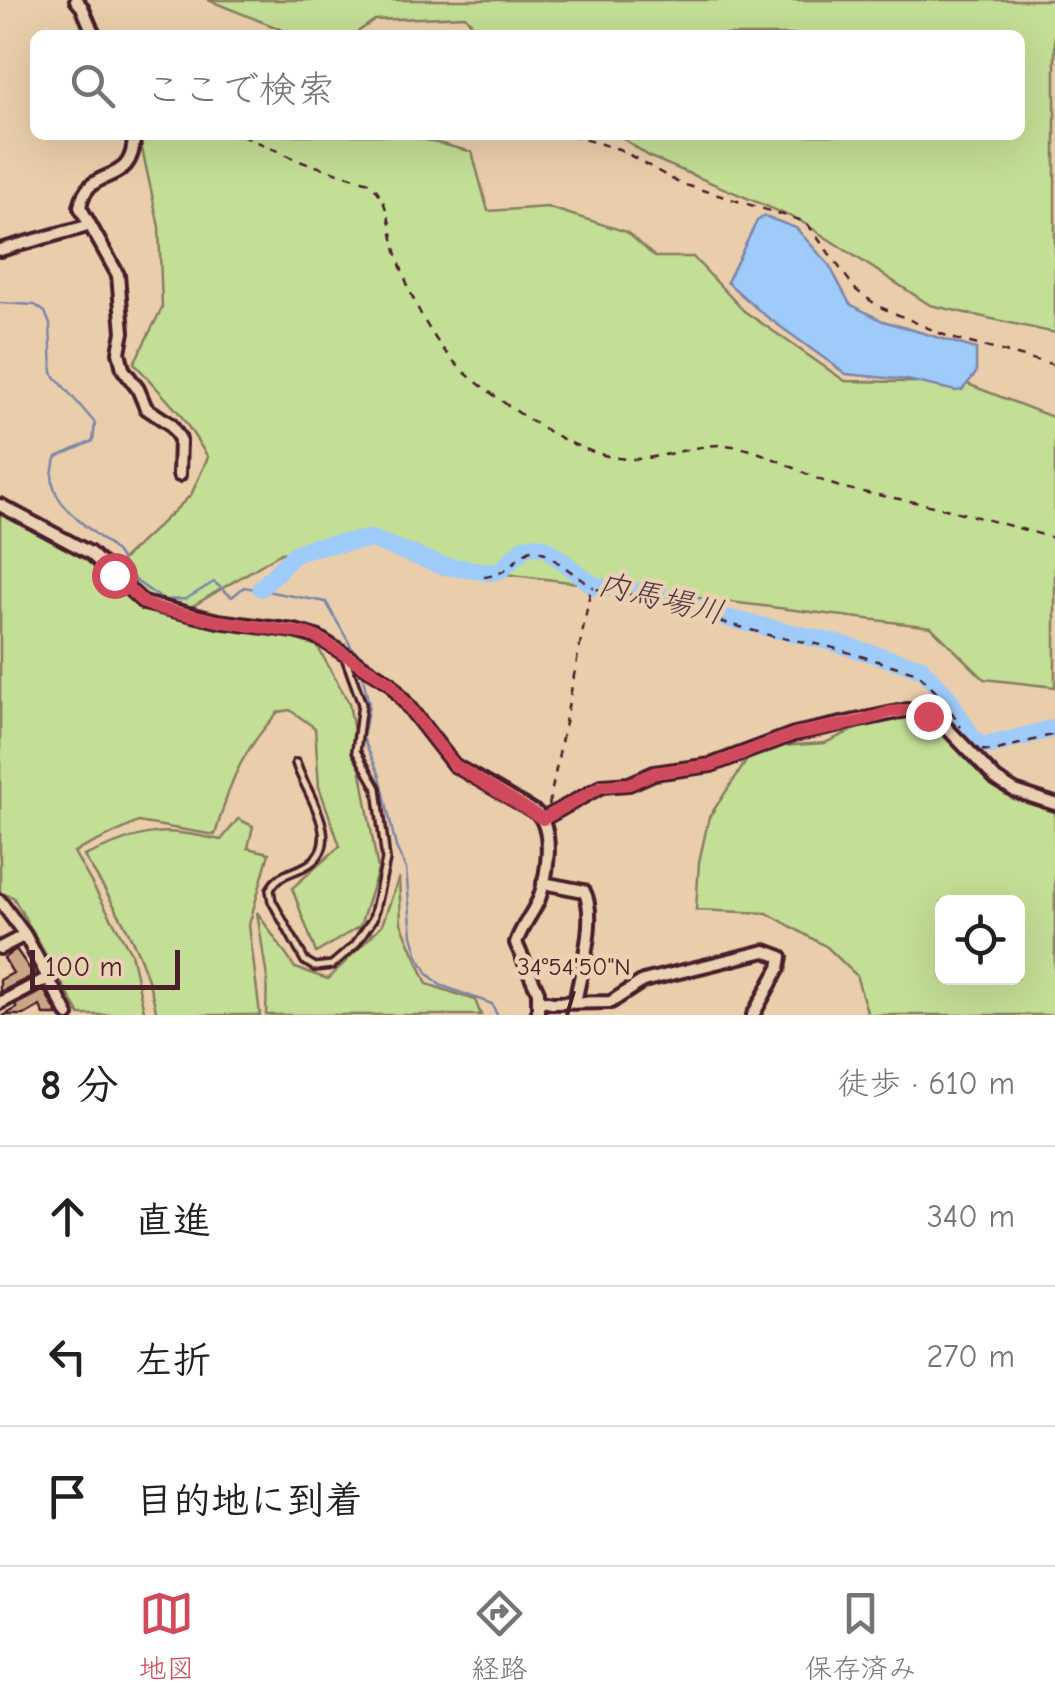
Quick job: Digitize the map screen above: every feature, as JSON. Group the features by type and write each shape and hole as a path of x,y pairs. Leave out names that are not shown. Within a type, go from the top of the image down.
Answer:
{"street":[{"path":"76,0 92,30"},
{"path":"134,140 132,158 126,168 95,182 80,207 87,226 118,275 124,332 119,352 123,369 146,408 170,424 180,439 179,475"},
{"path":"0,250 87,226"},
{"path":"0,504 90,553 144,603 218,621 308,634 349,657 390,683 454,765 545,818"},
{"path":"545,818 602,786 629,784 654,773 712,765 794,734 907,710 944,726 996,779 1014,791 1055,804"},
{"path":"538,1015 534,980 516,943 543,883 548,839 545,818"},
{"path":"543,883 584,891 588,899 590,915 575,1003"},
{"path":"0,901 25,935 68,1015"},
{"path":"0,948 25,935"},
{"path":"538,1000 612,1002 643,981 765,950 774,952 781,957 779,968 753,1015"},
{"path":"0,1004 48,978"}],"lane":[{"path":"296,763 322,824 322,845 314,860 281,875 270,890 272,901 305,961 322,968 332,965 364,934 378,904 386,860 377,788 356,751 362,704 349,657"}],"path":[{"path":"253,140 302,162 376,187 398,259 434,339 478,384 559,437 628,459 726,445 838,486 935,506 1055,538"},
{"path":"586,140 618,149 679,183 806,222 856,290 878,306 951,338 1055,365"},
{"path":"484,577 508,570 533,549 545,553 580,582 595,589 656,599 772,636 827,646 918,673 946,702 965,735"},
{"path":"545,818 590,592 595,589"},
{"path":"976,748 994,750 1055,734"}],"green space":[{"path":"208,0 1055,0 1055,333 930,305 799,220 650,157 625,140 1025,140 1025,30 478,30 465,16 375,20 360,30 283,30"},
{"path":"140,140 426,140 472,152 488,211 547,207 627,232 655,257 693,257 744,311 845,381 965,383 1055,418 1055,687 984,679 931,627 457,568 400,547 369,543 281,553 178,615 315,642 349,703 378,870 360,926 316,953 292,888 340,846 319,787 315,728 290,710 278,712 238,769 215,835 138,822 74,852 131,953 145,1015 80,1015 13,897 0,893 0,505 117,565 191,495 208,457 180,414 134,363 162,308 159,227"},
{"path":"888,714 924,716 959,743 980,770 1015,798 1055,809 1055,1015 868,1015 856,975 827,947 767,913 696,910 699,862 709,817 749,757 779,746 825,743"},
{"path":"238,819 253,826 248,848 269,853 249,925 260,1015 157,1015 138,952 84,856 151,833 221,840"},
{"path":"399,877 401,923 427,984 475,1000 481,1015 266,1015 267,978 257,912 295,968 328,979 382,925"}],"water":[{"path":"764,216 796,228 829,265 850,304 883,321 976,349 976,373 962,390 956,391 907,380 846,374 763,314 727,282 757,221"}],"building":[{"path":"16,949 34,975 0,992 0,980 13,973 4,958"},
{"path":"44,990 58,1015 44,1015 40,1006 24,1015 5,1015 17,1008 15,1005"}],"waterway":[{"path":"0,303 35,305 45,312 50,324 52,373 95,423 93,441 57,457 52,472 54,486 68,510 117,553 132,577 164,600 186,599 214,582 232,597 244,587 326,602 357,657"},
{"name":"内馬場川","path":"261,588 295,554 313,547 371,539 443,566 491,572 502,569 525,547 537,546 547,549 594,586 660,595 730,619 832,642 921,668 947,696 973,739 981,745 1055,728"},
{"path":"361,669 369,705 363,738 380,776 396,847 406,869 412,935 418,956 440,985 492,1004 497,1015"}],"route":[{"path":"114,575 129,592 157,608 318,638 390,683 454,765 543,819 602,786 629,784 654,773 712,765 794,734 890,712 907,710 928,716"}]}
